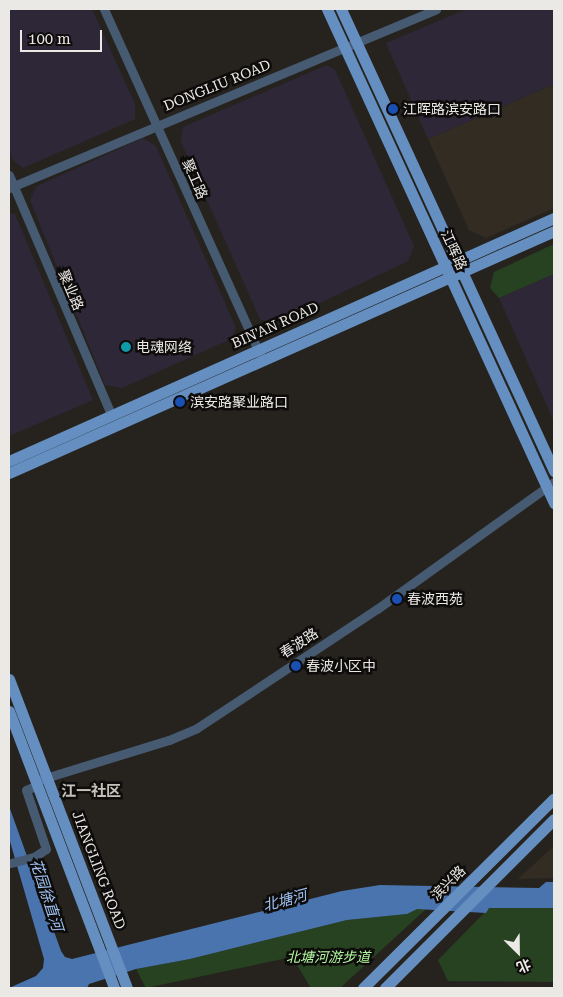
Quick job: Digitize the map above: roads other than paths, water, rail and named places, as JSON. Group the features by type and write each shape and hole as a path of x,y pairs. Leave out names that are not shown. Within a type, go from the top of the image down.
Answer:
{"main road":[{"name":"江晖路","path":"327,9 453,270 554,472"},
{"name":"江晖路","path":"341,9 453,270 550,484 554,503"},
{"name":"BIN'AN ROAD","path":"453,270 554,218"},
{"name":"BIN'AN ROAD","path":"9,473 260,355 453,270 554,232"},
{"name":"BIN'AN ROAD","path":"9,461 111,414 260,355"},
{"name":"JIANGLING ROAD","path":"9,679 127,988"},
{"name":"JIANGLING ROAD","path":"9,711 114,988"},
{"name":"滨兴路","path":"363,988 554,798"},
{"path":"385,988 554,819"}],"street":[{"name":"聚工路","path":"104,9 260,355"},
{"name":"DONGLIU ROAD","path":"11,187 436,9"},
{"name":"聚业路","path":"9,175 11,187 111,414"},
{"name":"春波路","path":"37,783 48,777 169,740 197,728 377,609 550,484"},
{"path":"10,864 34,857 46,849 26,790 37,783"}],"water":[{"path":"9,806 61,951 65,957 72,959 342,891 380,885 539,888 546,882 554,882 554,908 489,908 486,913 417,909 407,914 347,920 190,959 136,969 89,984 87,988 9,988 36,976 43,968 44,959 9,838"}],"place":[{"name":"江晖路滨安路口","path":"393,109"},
{"name":"电魂网络","path":"126,347"},
{"name":"滨安路聚业路口","path":"180,402"},
{"name":"春波西苑","path":"397,599"},
{"name":"春波小区中","path":"296,666"}],"district":[{"name":"江一社区","path":"91,792"}],"water label":[{"name":"花园徐直河","path":"46,895"},
{"name":"北塘河","path":"285,901"}],"park label":[{"name":"北塘河游步道","path":"328,957"}]}
